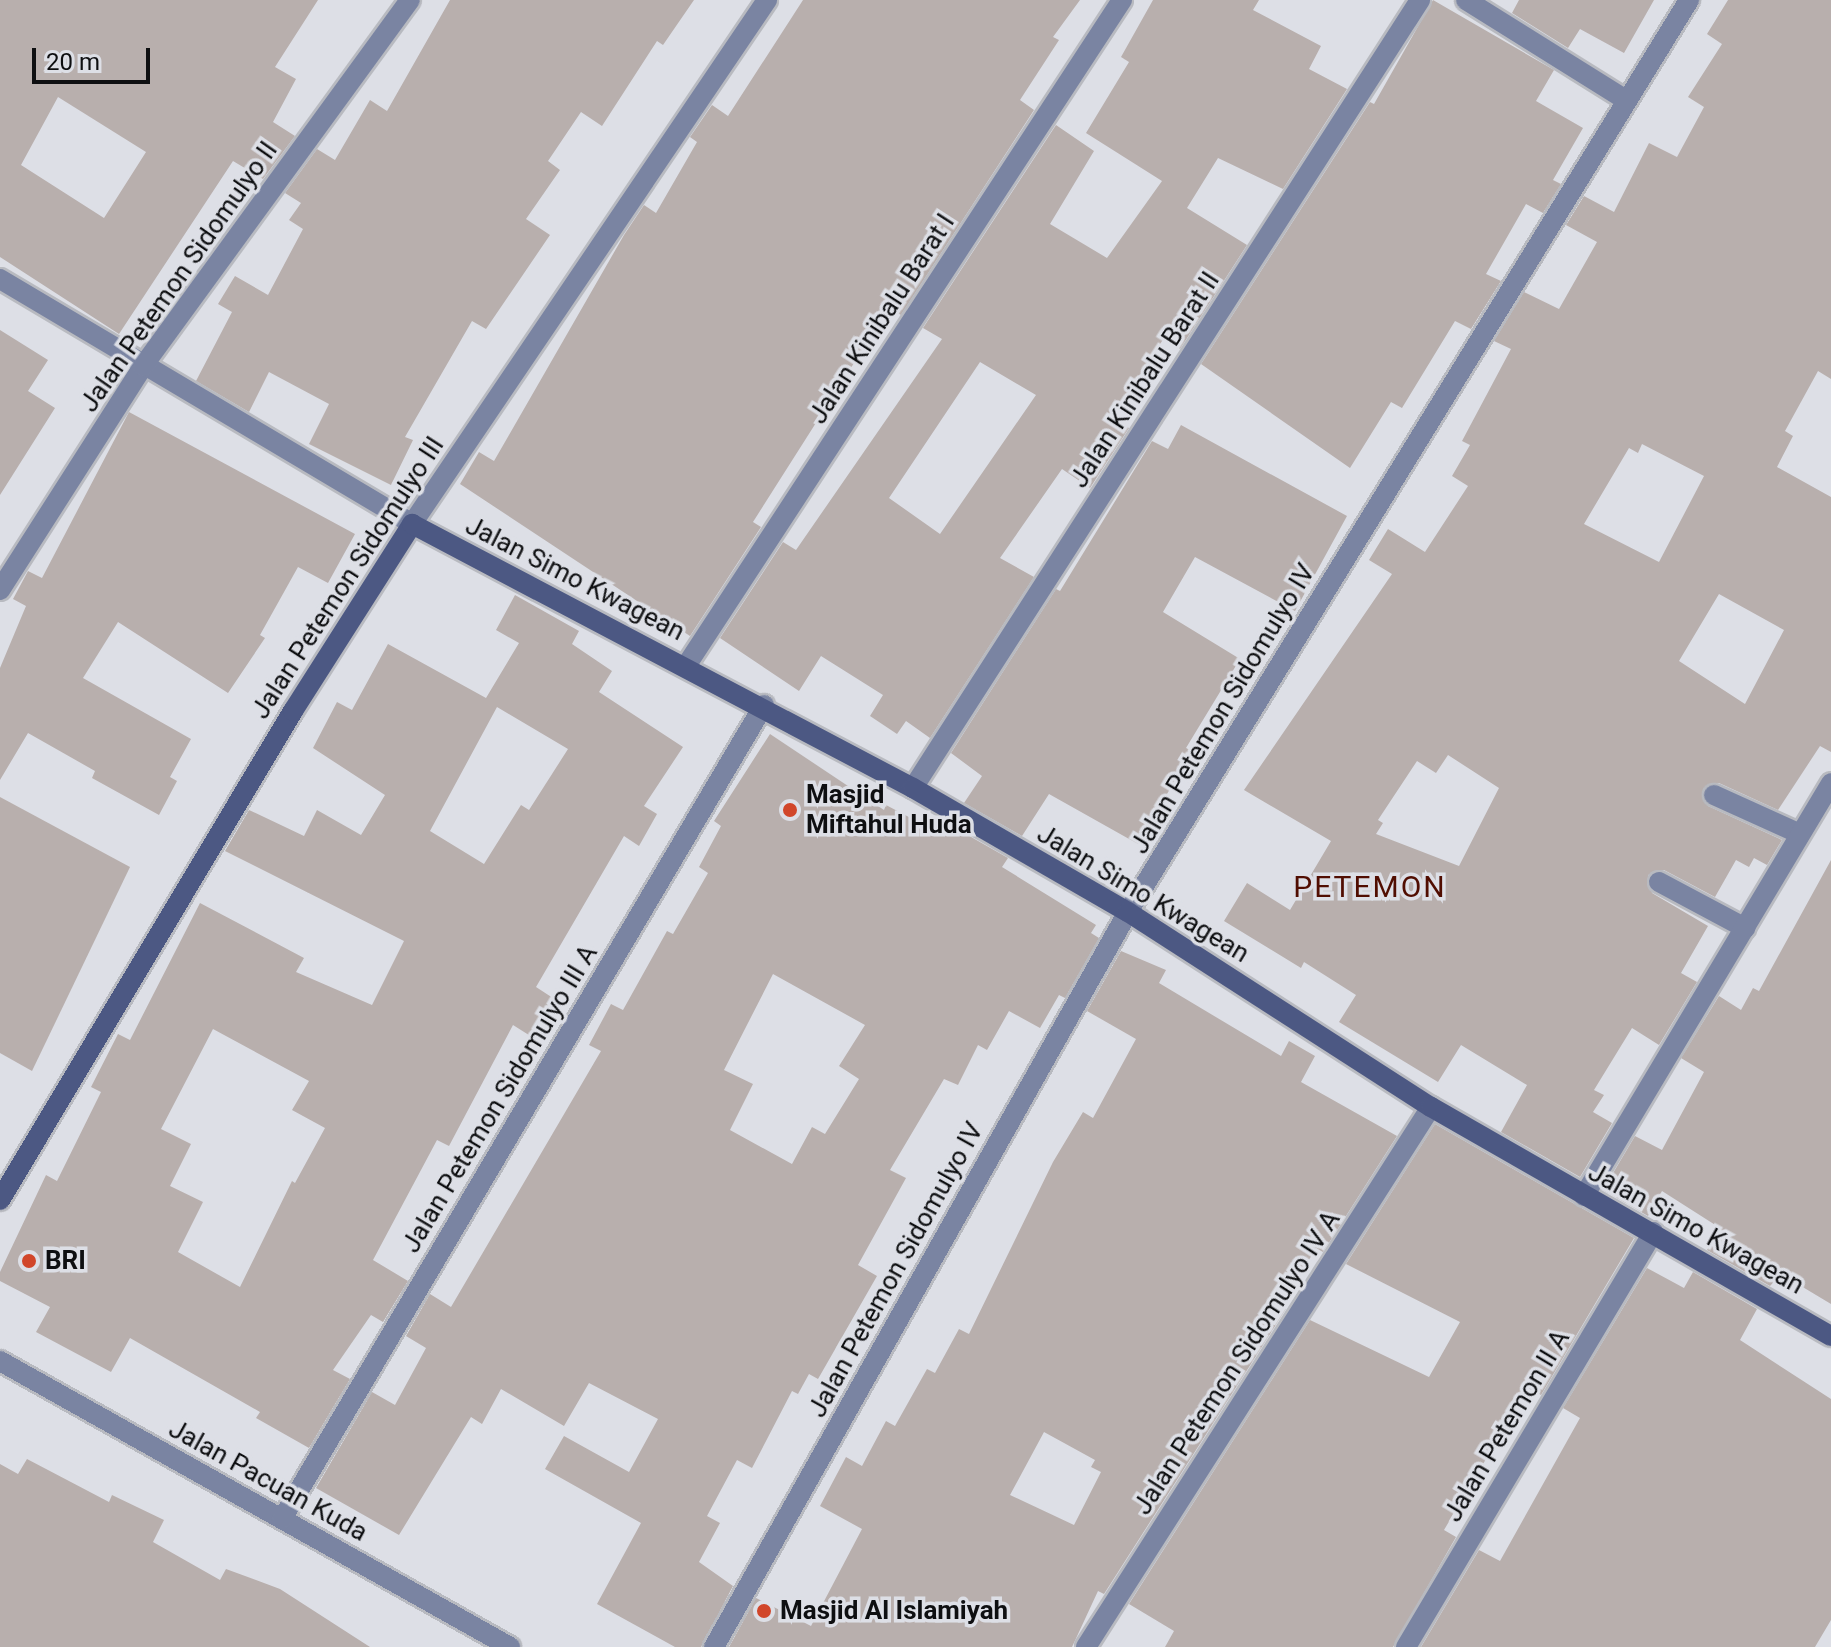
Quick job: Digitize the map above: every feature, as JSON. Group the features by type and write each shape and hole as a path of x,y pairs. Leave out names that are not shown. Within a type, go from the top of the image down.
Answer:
{"street":[{"name":"Jalan Petemon Sidomulyo II","path":"0,590 143,366 410,0"},
{"name":"Jalan Petemon Sidomulyo III","path":"0,1200 277,737 412,524 767,0"},
{"name":"Jalan Kinibalu Barat I","path":"686,666 1122,0"},
{"name":"Jalan Kinibalu Barat II","path":"913,788 1420,0"},
{"path":"1466,0 1626,100"},
{"name":"Jalan Petemon Sidomulyo IV","path":"714,1647 1128,912 1689,0"},
{"path":"0,279 412,524"},
{"name":"Jalan Simo Kwagean","path":"412,524 764,705 913,788 1128,912 1431,1107 1831,1336"},
{"name":"Jalan Petemon Sidomulyo III A","path":"282,1519 764,705"},
{"path":"1584,1196 1831,783"},
{"path":"1714,795 1800,834"},
{"path":"1659,882 1745,928"},
{"name":"Jalan Petemon Sidomulyo IV A","path":"1086,1647 1431,1107"},
{"name":"Jalan Petemon II A","path":"1406,1647 1653,1232"},
{"name":"Jalan Pacuan Kuda","path":"0,1361 510,1647"}],"building":[{"path":"0,0 318,0 275,67 296,79 273,122 295,136 263,179 233,161 119,334 0,257","holes":["58,97 146,152 104,218 21,165"]},
{"path":"450,0 694,0 663,45 657,41 602,126 581,112 548,161 560,170 526,219 550,235 486,329 472,321 405,437 413,440 391,485 309,444 329,404 269,372 249,412 196,381 232,312 218,304 235,276 268,295 303,229 289,220 301,203 285,193 317,149 335,160 370,100 387,111"},
{"path":"803,0 1080,0 1053,37 1059,40 1020,100 1034,110 901,315 889,308 753,522 761,527 690,636 460,484 479,452 494,461 644,205 656,213 697,142 690,137 712,105 728,116"},
{"path":"1153,0 1259,0 1253,10 1321,46 1309,69 1347,89 1283,189 1218,158 1187,208 1247,245 1180,349 1164,338 1112,418 1129,428 1090,488 1062,469 1000,558 1034,577 930,738 906,721 897,734 870,716 883,695 821,656 799,691 720,638 783,542 796,550 942,339 923,328 1056,125 1094,151 1050,224 1107,258 1162,181 1086,133 1129,62 1121,57","holes":["980,362 1036,395 940,534 889,498"]},
{"path":"1433,0 1554,70 1536,101 1583,128 1553,180 1561,184 1543,213 1526,204 1486,274 1501,281 1471,329 1455,321 1402,408 1391,402 1350,468 1201,364 1370,102 1374,104"},
{"path":"1519,0 1654,0 1624,53 1580,29 1568,48 1512,13"},
{"path":"1728,0 1831,0 1831,379 1818,371 1785,431 1793,436 1777,467 1831,497 1831,752 1820,746 1778,810 1719,783 1703,789 1708,806 1782,840 1767,865 1754,858 1749,867 1736,860 1715,897 1664,870 1648,875 1652,893 1708,926 1681,973 1697,982 1659,1045 1632,1028 1594,1090 1604,1095 1593,1112 1612,1123 1580,1177 1501,1132 1527,1085 1461,1045 1438,1082 1339,1022 1356,995 1304,962 1301,968 1224,921 1247,883 1290,910 1331,841 1244,790 1392,574 1369,560 1388,529 1425,552 1468,486 1452,476 1470,445 1462,441 1511,349 1494,341 1524,292 1559,309 1597,242 1566,225 1584,196 1614,212 1649,143 1677,157 1704,107 1688,97 1722,44 1707,34","holes":["1642,444 1704,476 1659,562 1584,524 1629,448 1638,453","1719,594 1784,630 1745,704 1679,661","1448,755 1499,788 1459,866 1376,834 1383,823 1378,820 1417,761 1436,773"]},
{"path":"0,330 48,360 28,391 55,408 0,495"},
{"path":"129,412 355,534 328,583 298,567 260,635 265,638 228,693 118,622 83,678 191,739 170,777 177,781 159,815 92,778 95,771 28,733 0,780 0,668 26,606 13,599 28,571 42,578"},
{"path":"1181,425 1347,516 1295,611 1195,557 1163,612 1240,659 1186,748 1192,751 1138,844 1049,794 1022,836 964,803 982,776 951,753 1056,589 1060,591 1152,441 1168,449"},
{"path":"515,595 579,631 572,644 612,671 599,692 683,747 644,806 657,814 639,846 624,836 536,987 556,1000 532,1037 513,1025 449,1146 437,1140 373,1260 408,1281 383,1322 371,1315 333,1370 350,1379 309,1448 256,1418 260,1412 130,1338 111,1372 36,1332 50,1307 0,1281 0,1272 46,1175 57,1181 101,1092 91,1087 118,1034 130,1040 200,903 304,958 296,972 372,1005 404,941 225,851 249,810 304,836 317,810 361,835 385,795 313,748 337,702 352,710 388,644 486,698 519,643 496,630","holes":["497,707 568,749 529,810 521,805 484,864 430,831","213,1029 309,1081 292,1110 325,1128 295,1183 292,1181 240,1287 178,1252 203,1202 170,1186 191,1144 161,1129"]},
{"path":"770,734 884,810 886,805 943,835 950,825 1008,858 1002,867 1096,925 1091,933 1099,938 1065,998 1059,995 1040,1028 1009,1011 987,1050 978,1045 958,1085 944,1079 890,1170 906,1178 858,1265 877,1276 818,1379 809,1374 798,1394 792,1391 752,1468 737,1460 707,1516 720,1523 699,1562 733,1586 701,1647 675,1647 597,1604 641,1523 545,1469 564,1436 629,1472 658,1419 589,1383 564,1426 501,1389 482,1424 471,1417 399,1535 316,1488 372,1392 395,1405 426,1348 406,1336 430,1294 451,1307 601,1051 589,1045 611,1004 623,1010 667,931 673,934 708,873 699,867 721,826 714,821","holes":["773,974 865,1025 839,1066 859,1079 825,1134 812,1127 792,1164 730,1130 753,1084 724,1070"]},
{"path":"0,797 130,867 32,1071 0,1053"},
{"path":"1831,860 1831,1304 1781,1274 1770,1286 1707,1250 1720,1228 1662,1191 1648,1216 1603,1190 1635,1136 1662,1150 1704,1072 1681,1058 1719,996 1741,1010 1753,988 1759,991"},
{"path":"1121,951 1166,970 1159,983 1281,1056 1289,1041 1315,1056 1301,1082 1397,1136 1323,1252 1316,1248 1281,1307 1286,1309 1104,1594 1098,1591 1072,1647 729,1647 756,1598 811,1626 862,1529 820,1506 846,1457 862,1466 886,1421 895,1426 927,1369 935,1373 959,1329 969,1334 1053,1162 1083,1112 1093,1118 1136,1039 1087,1011","holes":["1044,1432 1095,1460 1091,1467 1101,1472 1074,1525 1010,1495"]},
{"path":"1435,1124 1634,1238 1541,1395 1528,1388 1444,1530 1456,1537 1393,1647 1165,1647 1174,1631 1129,1604 1310,1320 1429,1377 1460,1322 1346,1264"},
{"path":"1647,1268 1684,1288 1693,1272 1757,1309 1740,1340 1831,1399 1831,1620 1815,1647 1421,1647 1479,1550 1500,1561 1580,1418 1563,1408"},
{"path":"27,1459 109,1502 112,1495 164,1520 153,1542 220,1580 226,1569 280,1589 370,1647 0,1647 0,1464 18,1474"}],"place":[{"name":"Masjid Miftahul Huda","path":"790,810"},
{"name":"BRI","path":"29,1261"},
{"name":"Masjid Al Islamiyah","path":"764,1611"}],"district":[{"name":"PETEMON","path":"1370,887"}]}
